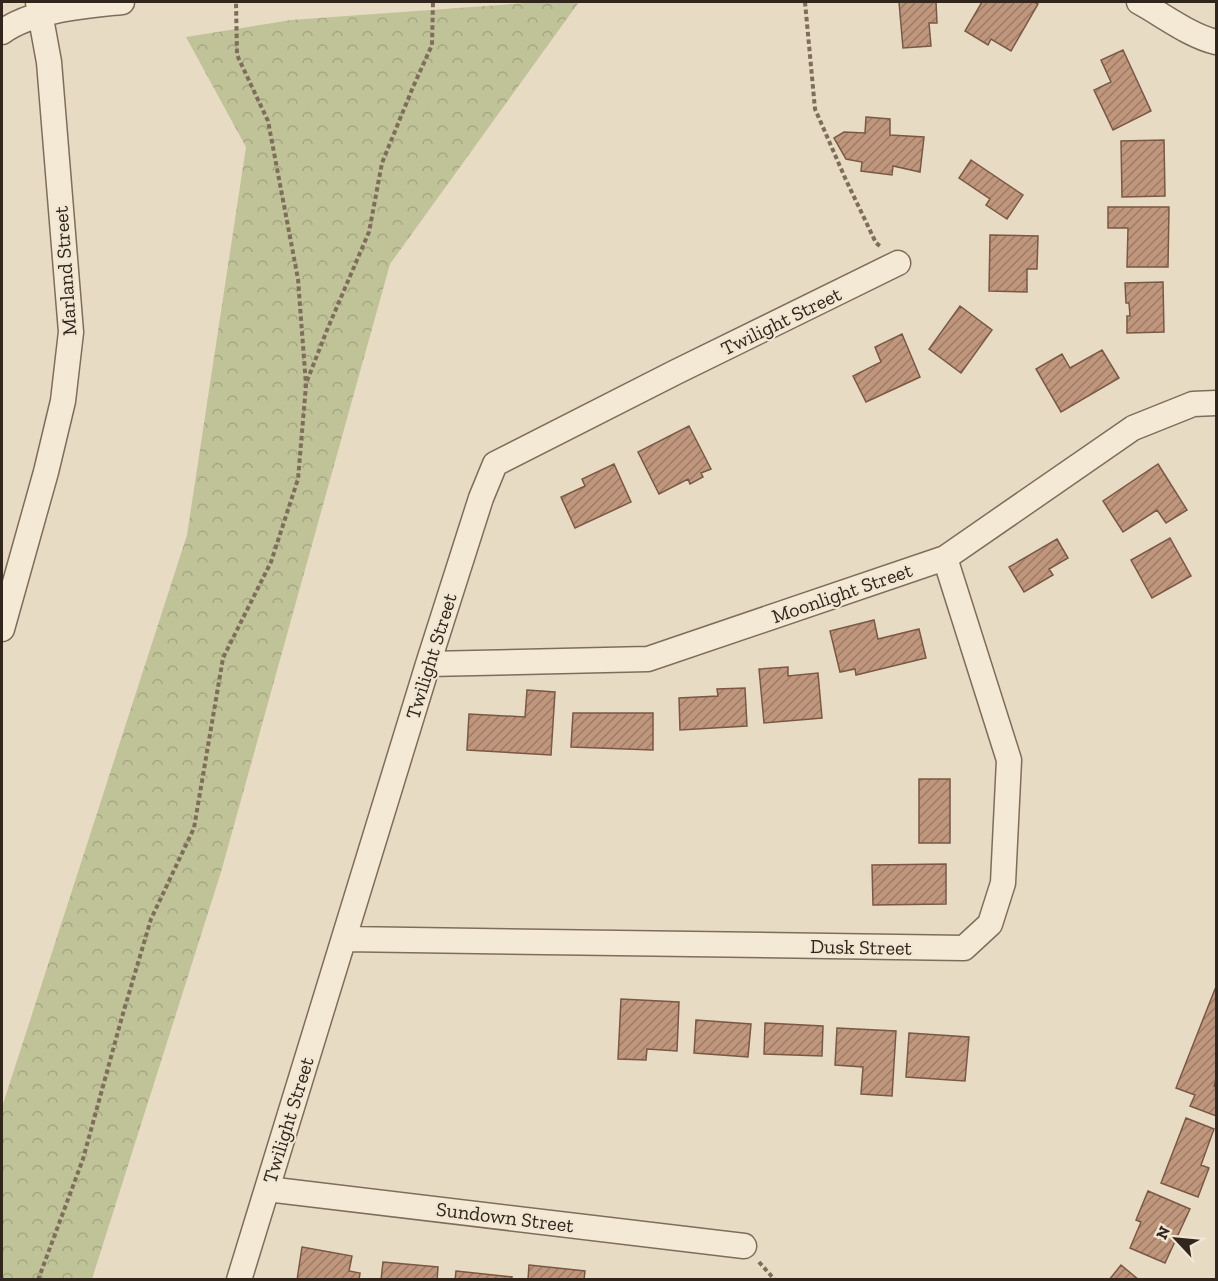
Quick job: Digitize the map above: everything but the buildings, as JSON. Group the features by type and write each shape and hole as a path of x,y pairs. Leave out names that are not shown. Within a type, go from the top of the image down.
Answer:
{"street":[{"path":"2,32 40,8 122,2"},
{"path":"1139,2 1207,40 1216,42"},
{"name":"Marland Street","path":"2,629 46,472 63,401 71,332 49,62 40,8"},
{"name":"Twilight Street","path":"239,1280 480,498 495,464 898,263"},
{"name":"Moonlight Street","path":"428,664 648,659 945,558 1133,428 1193,404 1216,403"},
{"name":"Dusk Street","path":"344,939 964,948 990,924 1003,883 1009,760 945,558"},
{"name":"Sundown Street","path":"267,1189 744,1246"}],"path":[{"path":"38,1280 83,1159 151,919 194,828 223,657 271,562 298,479 306,385 298,279 268,121 237,55 236,2"},
{"path":"306,385 369,232 382,163 412,87 432,45 433,2"},
{"path":"806,2 815,109 876,243 898,263"}],"green space":[{"path":"540,2 579,2 390,264 221,872 92,1279 2,1279 2,1107 187,535 246,147 186,37 291,20"}]}
